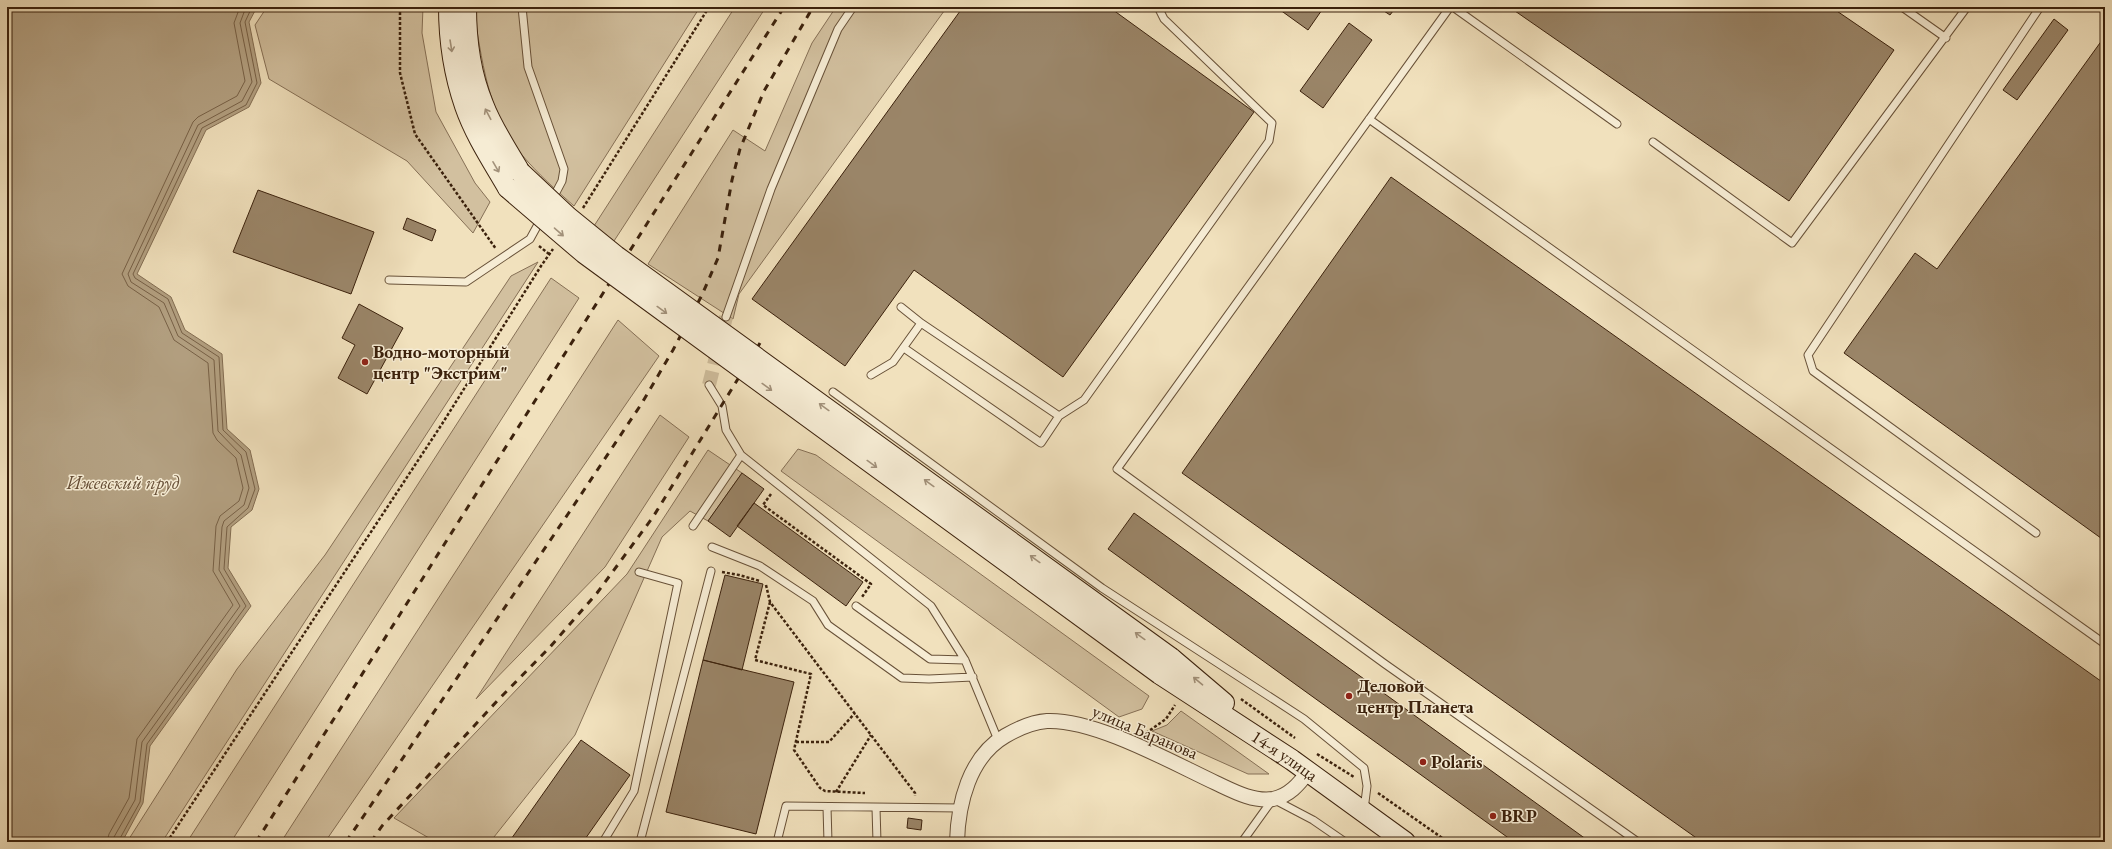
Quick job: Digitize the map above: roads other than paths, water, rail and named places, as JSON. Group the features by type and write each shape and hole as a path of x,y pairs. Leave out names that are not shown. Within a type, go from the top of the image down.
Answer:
{"main road":[{"path":"449,7 449,34 455,70 466,107 483,144 514,180"},
{"path":"466,7 466,26 472,66 482,104 514,180"},
{"name":"14-я улица","path":"514,180 584,253 1166,666 1405,842"}],"street":[{"name":"улица Баранова","path":"957,842 960,808 972,772 983,754 998,740 1020,728 1046,721 1071,722 1117,737 1244,796 1273,799"},
{"path":"1273,799 1296,788 1308,772"}],"lane":[{"path":"389,280 466,282 530,239 562,181 564,169 528,67 522,7"},
{"path":"726,316 771,189 838,29 853,7"},
{"path":"904,348 1041,443 1059,416 1084,400 1269,141 1272,122 1164,19 1158,7"},
{"path":"1450,7 1117,470 1391,669 1638,842"},
{"path":"1453,7 1617,124"},
{"path":"1902,7 1946,38"},
{"path":"1653,142 1792,243 1946,38 1967,7"},
{"path":"2036,533 1813,371 1808,355 2040,7"},
{"path":"1369,119 2105,644"},
{"path":"902,307 921,323 1059,416"},
{"path":"871,375 893,362 921,323"},
{"path":"709,385 722,406 726,430 741,455 931,606 965,660 998,740"},
{"path":"832,392 1102,588 1304,719 1364,768 1367,786 1363,812"},
{"path":"693,526 741,455"},
{"path":"712,547 760,566 813,601 828,625 902,678 929,679 973,677"},
{"path":"640,842 711,570"},
{"path":"602,842 634,791 678,583 638,572"},
{"path":"856,606 930,659 965,660"},
{"path":"1242,842 1273,799 1312,820 1345,842"},
{"path":"777,842 786,806 913,809 960,808"},
{"path":"826,807 828,842"},
{"path":"876,808 876,842"}],"water":[{"name":"Ижевский пруд","path":"7,7 257,7 249,22 261,83 249,107 206,130 137,274 171,297 185,330 222,354 227,429 250,450 259,489 252,510 231,527 228,568 251,606 150,746 143,803 122,842 7,842"}],"tunnel":[{"path":"709,385 726,317"}],"railway":[{"path":"256,842 784,7"},
{"path":"346,842 642,403 673,350 702,295 718,258 732,180 740,149 764,91 813,7"},
{"path":"371,842 382,826 498,700 550,647 597,593 653,517 760,343"}],"place":[{"name":"Водно-моторный центр \"Экстрим\"","path":"365,362"},
{"name":"Деловой центр Планета","path":"1349,696"},
{"name":"Polaris","path":"1423,762"},
{"name":"BRP","path":"1493,816"}]}
